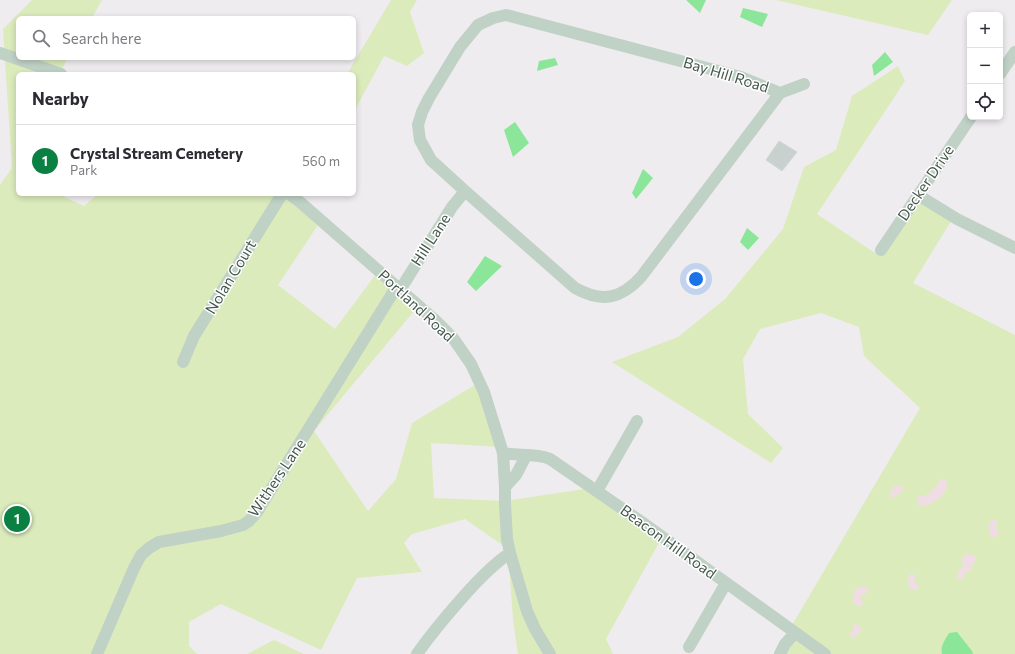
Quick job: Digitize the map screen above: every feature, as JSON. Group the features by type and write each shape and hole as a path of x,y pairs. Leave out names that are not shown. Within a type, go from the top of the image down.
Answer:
{"street":[{"name":"Bay Hill Road","path":"506,15 741,77 780,93 641,277 625,292 616,295 596,297 575,288 465,191 431,160 420,140 418,125 422,112 429,98 460,47 478,25 493,18 506,15"},
{"path":"1003,70 1015,52"},
{"path":"0,53 16,59"},
{"path":"20,60 55,72"},
{"path":"780,93 804,84"},
{"name":"Decker Drive","path":"881,250 969,120"},
{"name":"Hill Lane","path":"399,288 465,191"},
{"path":"918,195 957,219 1015,248"},
{"name":"Nolan Court","path":"183,362 194,336 210,313 281,196"},
{"name":"Portland Road","path":"292,196 442,327 453,338 471,364 484,392 503,453 507,539 510,553 527,611 535,629 550,654"},
{"name":"Withers Lane","path":"97,654 141,555 159,542 221,531 243,525 257,512 399,288"},
{"path":"596,491 638,421"},
{"name":"Beacon Hill Road","path":"503,453 526,456 538,455 550,459 825,654"},
{"path":"505,487 516,475 526,456"},
{"path":"417,654 442,620 480,578 495,563 510,553"},
{"path":"689,647 726,583"},
{"path":"780,654 795,633"}],"shaded area":[{"path":"32,0 102,0 93,16 16,16"},
{"path":"391,0 417,0 410,12 424,53 407,66 384,56 356,108 356,72 348,72"},
{"path":"686,0 706,0 700,13"},
{"path":"776,0 952,0 928,35"},
{"path":"743,8 768,14 762,27 740,17"},
{"path":"16,16 16,60 67,60 60,72 16,72 16,196 62,196 84,206 96,196 291,196 320,222 278,285 335,329 379,270 420,304 314,431 368,511 396,479 412,423 483,380 501,447 431,443 434,498 505,501 591,488 661,539 606,639 613,654 518,654 513,620 508,549 465,519 412,534 404,543 422,572 357,578 321,650 221,604 189,622 189,646 197,654 0,654 0,185 12,168 3,29"},
{"path":"885,52 893,62 874,76 872,65"},
{"path":"555,58 558,65 537,71 539,61"},
{"path":"898,66 905,81 817,214 875,253 920,200 953,218 913,283 1015,335 1015,654 775,654 920,408 864,356 859,327 821,313 760,329 743,359 748,414 783,448 771,463 612,362 678,337 725,299 783,229 804,167 836,150 852,96"},
{"path":"515,122 529,143 513,157 504,130"},
{"path":"643,169 653,178 636,199 632,193"},
{"path":"747,228 759,238 748,250 740,242"},
{"path":"485,256 502,266 476,291 467,282"},
{"path":"957,632 973,654 942,654 942,646 949,633"},
{"path":"274,640 304,654 247,654"}],"sand":[{"path":"940,479 943,479 948,483 945,492 933,503 918,506 917,499 919,496 926,495 932,491"},
{"path":"894,486 901,486 904,488 902,492 892,498 889,495"},
{"path":"996,519 998,522 995,528 999,531 999,534 994,538 989,535 990,528 988,525 989,522"},
{"path":"968,554 976,556 976,559 970,571 966,572 962,580 959,580 957,576 960,568 964,565 961,559"},
{"path":"911,573 916,577 914,580 919,587 918,590 910,589 908,577"},
{"path":"860,586 869,589 860,597 863,602 862,606 857,606 853,602 854,591"},
{"path":"853,624 856,624 862,629 854,639 850,636 850,633 853,631"}],"building":[{"path":"779,141 797,152 782,171 766,160"}],"place":[{"name":"Crystal Stream Cemetery","path":"17,519"}]}
